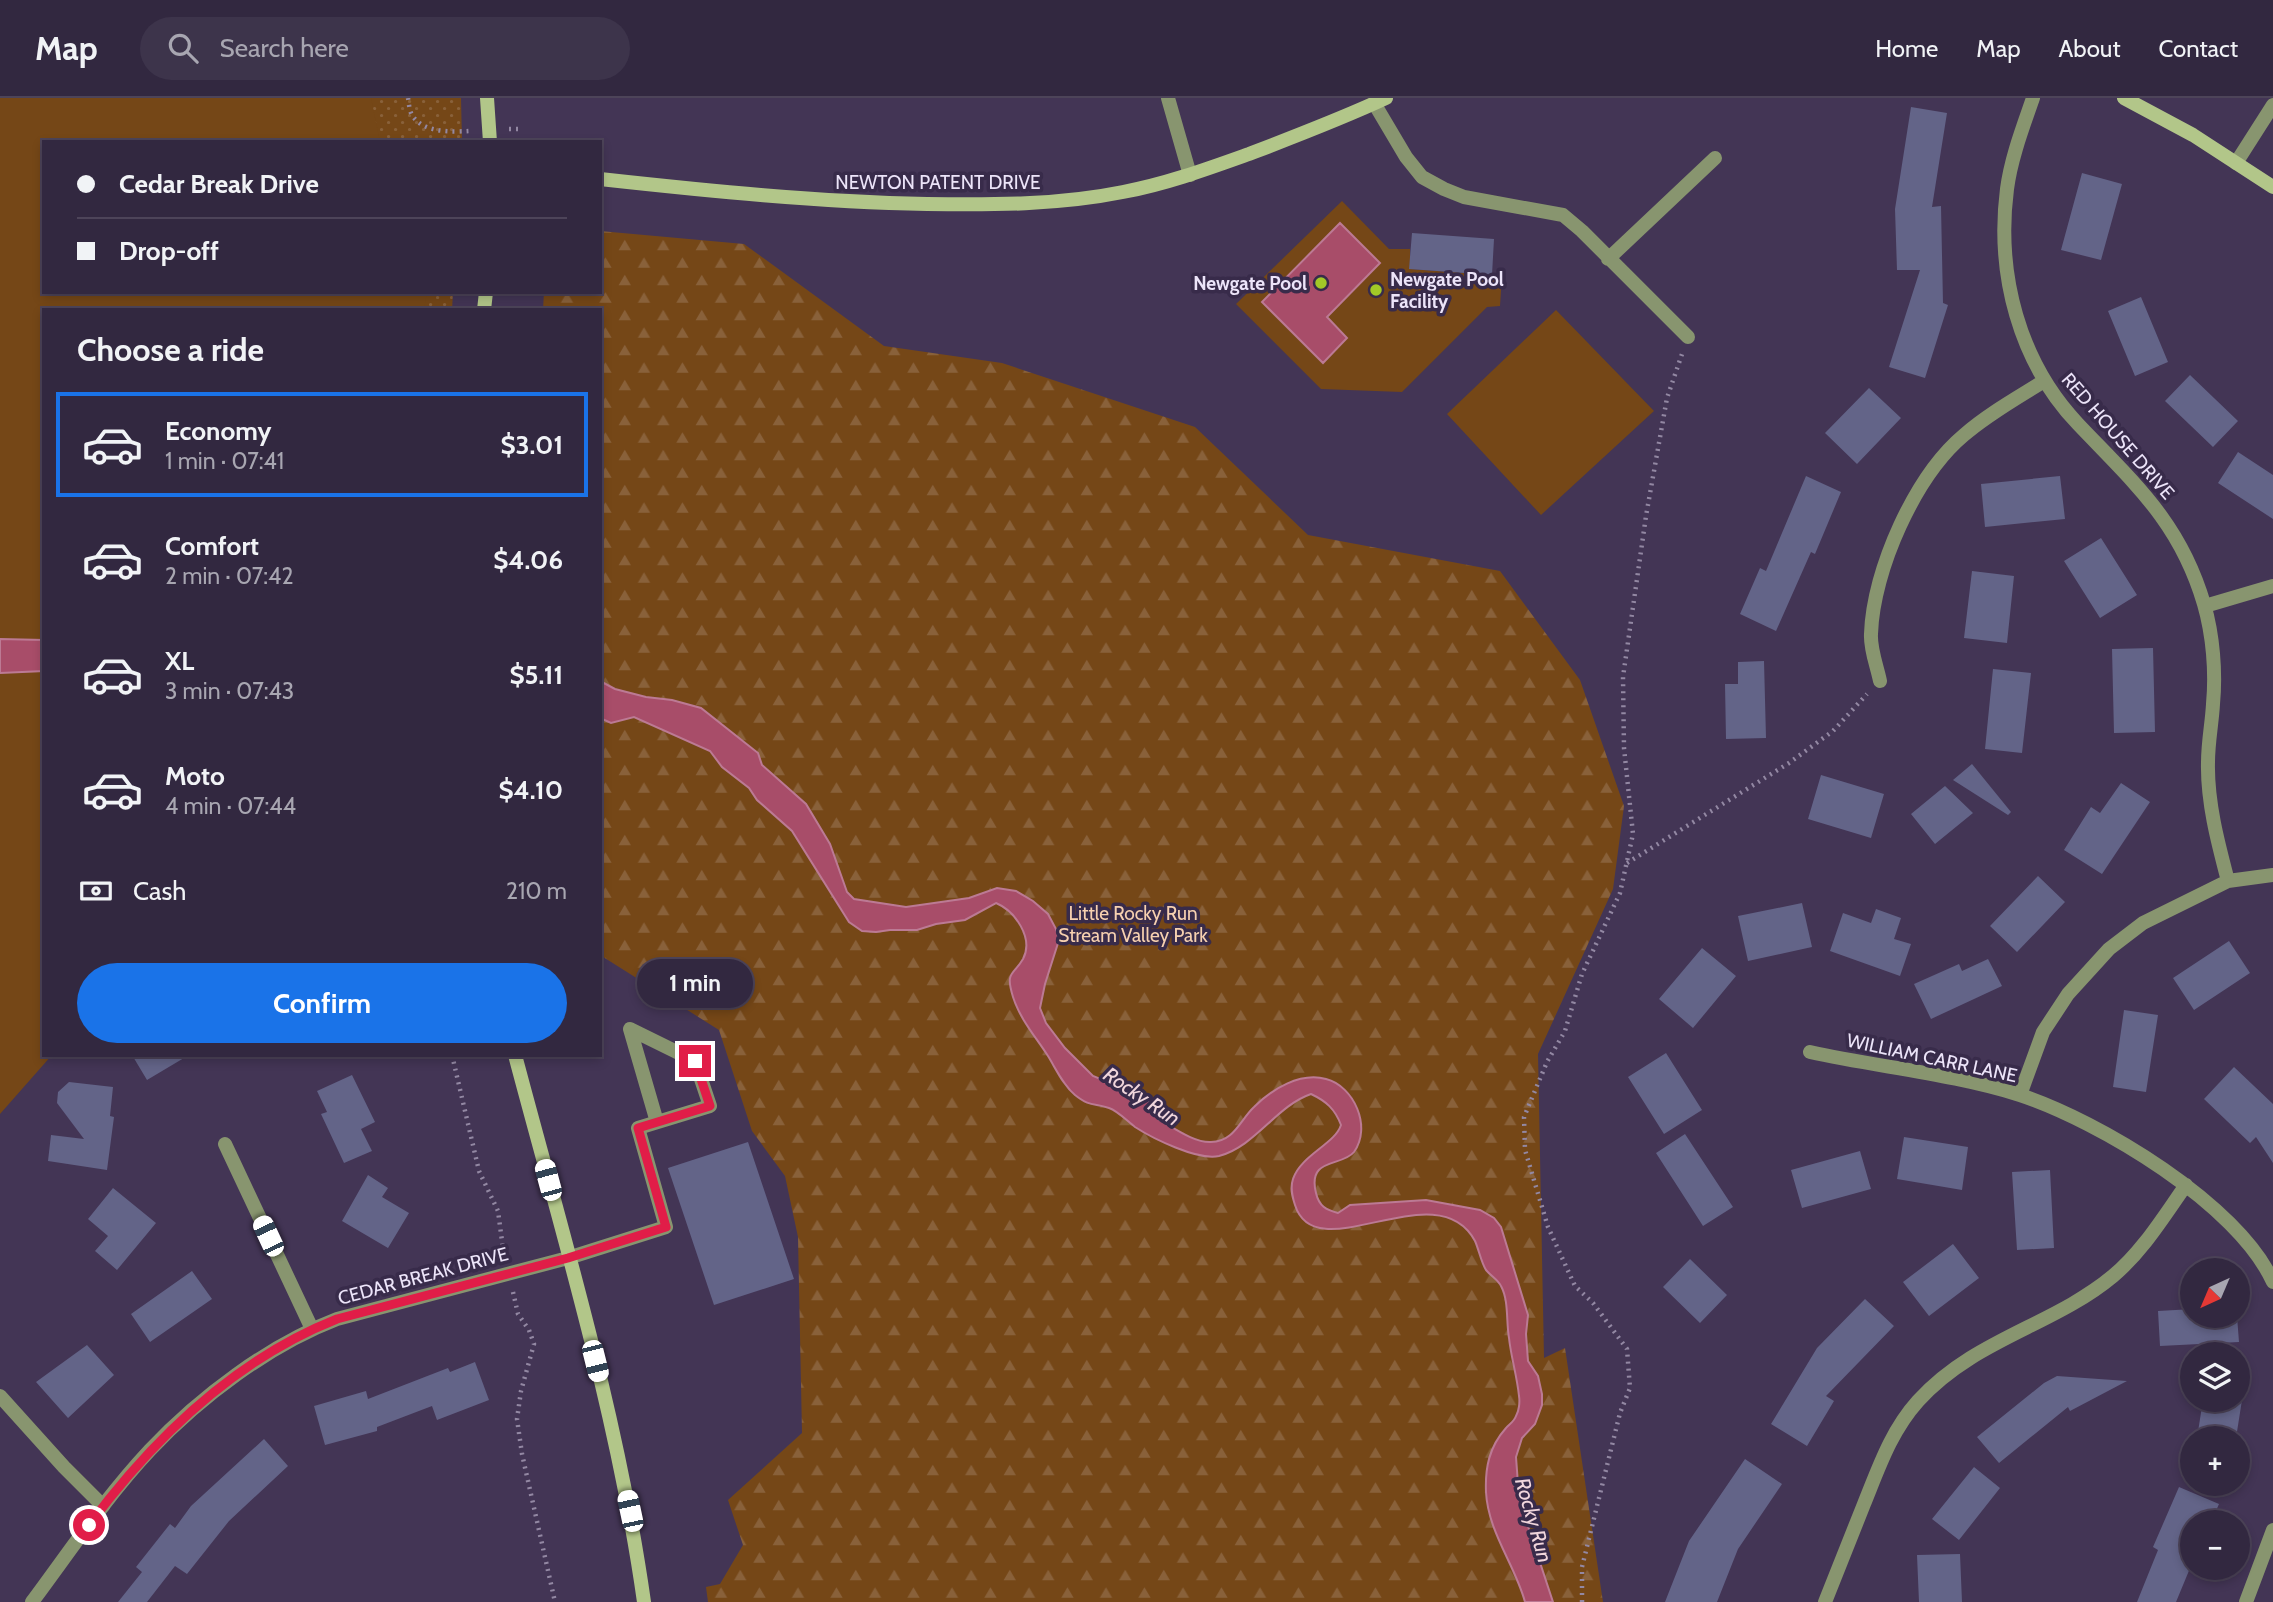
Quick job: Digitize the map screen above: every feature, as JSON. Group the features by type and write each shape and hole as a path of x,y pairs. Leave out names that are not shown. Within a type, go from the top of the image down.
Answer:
{"street":[{"path":"487,98 489,136"},
{"path":"1168,98 1190,175"},
{"name":"RED HOUSE DRIVE","path":"2033,98 2007,187 2004,237 2011,297 2020,331 2044,381 2077,423 2129,475 2163,517 2186,554 2205,606 2213,661 2214,700 2207,761 2208,786 2228,881"},
{"path":"2124,98 2193,135 2273,187"},
{"path":"1380,101 1406,157 1422,177 1464,197 1563,215 1688,337"},
{"name":"NEWTON PATENT DRIVE","path":"602,179 786,198 870,203 968,205 1052,201 1119,193 1190,175 1333,123 1380,101"},
{"path":"2236,163 2273,105"},
{"path":"1608,259 1715,158"},
{"path":"1880,681 1870,637 1874,599 1914,497 1936,465 1962,436 1985,418 2044,381"},
{"path":"2205,606 2273,586"},
{"path":"2020,1096 2043,1032 2080,978 2109,949 2143,923 2228,881 2273,875"},
{"path":"630,1029 695,1061 710,1106 657,1122 630,1029"},
{"name":"WILLIAM CARR LANE","path":"1811,1052 2020,1096 2067,1115 2124,1145 2186,1185 2237,1229 2273,1282"},
{"path":"516,1057 608,1413 627,1498 644,1602"},
{"name":"CEDAR BREAK DRIVE","path":"32,1602 103,1506 150,1450 203,1400 272,1351 337,1319 568,1258 666,1227 638,1128 657,1122"},
{"path":"225,1144 312,1329"},
{"path":"1825,1602 1887,1446 1917,1402 1941,1377 1972,1355 2081,1298 2112,1277 2145,1241 2186,1185"},
{"path":"0,1396 103,1506"},
{"path":"2246,1602 2273,1530"}],"path":[{"path":"408,98 411,114 421,124 433,129 489,136 520,129"},
{"path":"1582,1602 1582,1567 1620,1413 1630,1388 1628,1349 1594,1303 1575,1286 1548,1227 1525,1150 1524,1116 1546,1062 1565,1031 1582,974 1620,893 1627,863 1633,834 1624,748 1623,677 1646,516 1667,398 1688,337"},
{"path":"1627,863 1800,755 1833,731 1880,681"},
{"path":"452,1057 479,1171 498,1211 500,1238 518,1314 529,1330 534,1344 521,1391 517,1419 522,1454 555,1602"}],"green space":[{"path":"0,98 371,98 380,140 42,140 42,294 427,294 424,308 42,308 42,1057 50,1057 0,1114"},
{"path":"359,98 461,98 462,140 353,140"},
{"name":"Newgate Pool Facility","path":"1342,201 1389,249 1410,249 1410,269 1502,276 1500,306 1487,307 1402,392 1321,389 1236,304"},
{"name":"Little Rocky Run Stream Valley Park","path":"602,231 744,244 884,346 1002,363 1195,427 1308,535 1500,571 1580,680 1624,806 1613,889 1538,1054 1544,1358 1565,1348 1603,1602 708,1602 706,1587 720,1584 743,1545 728,1500 802,1433 798,1237 785,1176 752,1131 719,1030 602,956 602,308 543,308 544,294 602,294"},
{"path":"334,294 453,294 452,308 332,308"},
{"path":"1556,310 1654,411 1541,515 1447,414"}],"shaded area":[{"name":"Newgate Pool","path":"1340,223 1380,263 1327,317 1347,338 1323,363 1262,302"},
{"path":"0,639 42,640 42,671 0,673"},
{"name":"Rocky Run","path":"602,682 615,689 701,708 758,753 762,765 806,804 830,844 847,892 854,899 906,907 969,898 997,888 1016,891 1033,901 1048,914 1059,940 1040,1008 1046,1023 1065,1048 1093,1076 1144,1097 1155,1108 1158,1119 1184,1134 1204,1142 1219,1141 1231,1134 1254,1107 1278,1088 1306,1078 1326,1079 1336,1083 1352,1099 1357,1109 1361,1131 1359,1142 1349,1157 1321,1168 1316,1174 1316,1193 1324,1207 1338,1213 1350,1205 1426,1200 1480,1210 1494,1218 1501,1227 1528,1315 1528,1361 1538,1376 1542,1394 1542,1405 1535,1424 1522,1438 1516,1457 1518,1484 1526,1505 1526,1520 1553,1602 1525,1602 1488,1507 1486,1483 1489,1458 1500,1435 1515,1418 1519,1409 1519,1398 1504,1292 1486,1270 1475,1241 1457,1222 1434,1215 1407,1216 1327,1229 1307,1223 1295,1205 1293,1179 1303,1163 1338,1132 1341,1125 1329,1106 1311,1094 1287,1107 1244,1144 1219,1156 1210,1157 1164,1142 1135,1127 1112,1109 1080,1099 1063,1082 1016,1005 1010,978 1023,959 1026,943 1021,926 1010,912 996,903 965,920 917,930 862,931 849,922 792,831 757,800 749,788 722,767 710,751 634,717 611,723 602,719"}],"building":[{"path":"1911,107 1947,113 1932,207 1941,206 1943,303 1948,305 1925,378 1889,367 1920,270 1897,270 1895,209"},
{"path":"2082,173 2122,184 2101,260 2061,250"},
{"path":"1412,233 1494,239 1492,275 1409,269"},
{"path":"2141,297 2168,362 2135,376 2108,311"},
{"path":"2190,375 2238,421 2213,447 2165,401"},
{"path":"1869,388 1901,418 1857,464 1825,433"},
{"path":"2238,452 2273,475 2273,519 2218,483"},
{"path":"1806,476 1841,492 1815,554 1811,552 1776,631 1740,614 1760,568 1766,571"},
{"path":"2060,476 2065,519 1985,527 1981,484"},
{"path":"2101,538 2137,595 2100,618 2064,561"},
{"path":"1972,571 2014,576 2007,643 1964,638"},
{"path":"2153,648 2155,732 2114,733 2112,649"},
{"path":"1764,661 1766,738 1726,739 1725,684 1738,684 1738,662"},
{"path":"1993,669 2031,673 2022,753 1985,749"},
{"path":"1972,764 2011,812 2008,815 1953,780"},
{"path":"1821,775 1884,794 1871,838 1808,819"},
{"path":"2121,783 2150,802 2102,874 2064,850 2091,807 2100,813"},
{"path":"1945,786 1973,813 1935,844 1911,814"},
{"path":"2038,876 2065,902 2017,952 1990,926"},
{"path":"1802,903 1812,947 1748,961 1738,916"},
{"path":"1876,909 1901,918 1894,939 1911,944 1900,976 1830,951 1843,913 1871,923"},
{"path":"2229,941 2250,973 2194,1010 2173,978"},
{"path":"1702,948 1736,976 1693,1028 1659,999"},
{"path":"1988,959 2002,986 1931,1019 1914,984 1959,964 1962,971"},
{"path":"2124,1010 2158,1015 2146,1092 2113,1087"},
{"path":"1666,1053 1702,1110 1664,1134 1628,1077"},
{"path":"133,1057 186,1057 147,1080"},
{"path":"2234,1067 2273,1104 2273,1163 2256,1137 2250,1143 2204,1099"},
{"path":"352,1075 375,1122 361,1129 372,1151 344,1163 321,1114 327,1112 317,1091"},
{"path":"69,1082 113,1087 110,1116 114,1117 107,1170 48,1161 51,1135 84,1139 57,1103 58,1092"},
{"path":"1685,1134 1733,1207 1703,1226 1656,1153"},
{"path":"1904,1137 1968,1147 1962,1190 1897,1179"},
{"path":"748,1142 794,1279 714,1305 668,1168"},
{"path":"1860,1151 1871,1189 1802,1208 1791,1170"},
{"path":"2050,1170 2054,1248 2017,1250 2012,1172"},
{"path":"368,1175 388,1188 382,1197 409,1213 388,1248 342,1221"},
{"path":"113,1188 156,1223 117,1270 95,1251 108,1236 88,1219"},
{"path":"1953,1244 1979,1278 1929,1316 1903,1282"},
{"path":"1690,1259 1727,1295 1700,1323 1663,1287"},
{"path":"192,1271 212,1299 150,1342 131,1314"},
{"path":"1865,1299 1894,1326 1826,1396 1834,1401 1807,1446 1771,1424 1817,1348"},
{"path":"2180,1310 2180,1328 2238,1328 2239,1342 2180,1342 2180,1345 2160,1346 2158,1311"},
{"path":"87,1345 114,1375 68,1418 36,1382"},
{"path":"475,1362 489,1400 437,1420 432,1406 377,1427 377,1431 325,1445 314,1406 366,1391 368,1399 448,1368 450,1372"},
{"path":"2057,1376 2127,1381 2070,1411 2068,1407 1999,1463 1977,1437 2044,1383"},
{"path":"2201,1412 2240,1412 2238,1426 2199,1426"},
{"path":"264,1439 288,1466 229,1521 187,1574 175,1566 147,1602 118,1602 142,1572 136,1567 170,1524 175,1528 191,1506"},
{"path":"1745,1459 1782,1484 1738,1549 1717,1602 1665,1602 1689,1541"},
{"path":"1974,1467 2000,1488 1959,1540 1932,1519"},
{"path":"2179,1487 2180,1496 2200,1496 2219,1504 2216,1510 2180,1510 2180,1580 2185,1580 2176,1602 2137,1602 2158,1550 2153,1547"},
{"path":"1960,1554 1962,1602 1919,1602 1917,1555"}],"place":[{"name":"Newgate Pool","path":"1321,283"},
{"name":"Newgate Pool Facility","path":"1376,290"}],"route":[{"path":"89,1525 150,1450 203,1400 272,1351 312,1329 337,1319 568,1258 666,1227 638,1128 710,1106 695,1061"}]}
